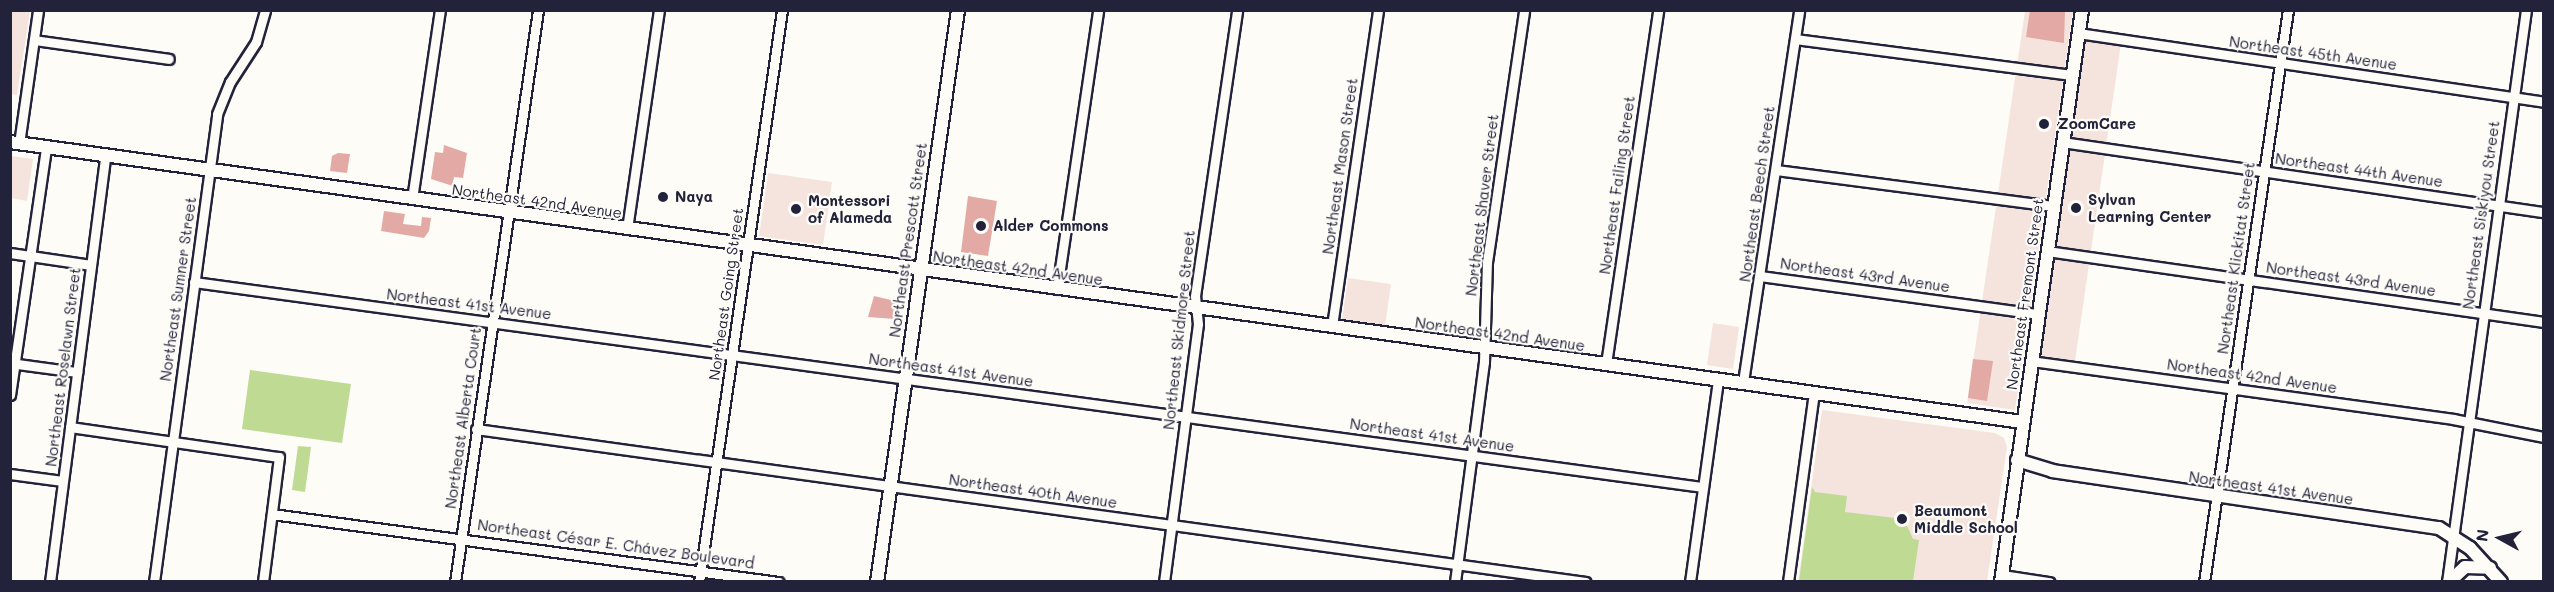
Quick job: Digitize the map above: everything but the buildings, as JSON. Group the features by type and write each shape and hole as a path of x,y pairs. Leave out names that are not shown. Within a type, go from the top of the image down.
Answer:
{"street":[{"path":"15,143 38,10"},
{"name":"Northeast Sumner Street","path":"154,582 220,103 256,42 265,10"},
{"path":"412,199 440,10"},
{"name":"Northeast Alberta Court","path":"455,582 538,10"},
{"path":"627,229 659,10"},
{"name":"Northeast Going Street","path":"699,582 782,10"},
{"name":"Northeast Prescott Street","path":"877,582 957,10"},
{"path":"1057,289 1098,10"},
{"name":"Northeast Skidmore Street","path":"1164,582 1186,417 1196,307 1237,10"},
{"name":"Northeast Mason Street","path":"1332,326 1378,10"},
{"name":"Northeast Shaver Street","path":"1455,582 1472,456 1483,347 1487,261 1524,10"},
{"name":"Northeast Failing Street","path":"1606,364 1658,10"},
{"name":"Northeast Beech Street","path":"1743,382 1799,10"},
{"name":"Northeast Fremont Street","path":"2001,578 2082,10"},
{"name":"Northeast Klickitat Street","path":"2204,582 2288,10"},
{"name":"Northeast Siskiyou Street","path":"2448,582 2481,314 2526,10"},
{"name":"Northeast 45th Avenue","path":"2079,33 2544,102"},
{"path":"1795,39 2072,75"},
{"path":"34,40 169,59"},
{"name":"Northeast 44th Avenue","path":"2062,142 2544,212"},
{"name":"Northeast 42nd Avenue","path":"15,143 2022,422"},
{"path":"10,394 46,147"},
{"name":"Northeast Roselawn Street","path":"50,582 105,156"},
{"path":"1776,170 2054,206"},
{"name":"Northeast 43rd Avenue","path":"2047,250 2544,322"},
{"path":"10,253 91,265"},
{"name":"Northeast 43rd Avenue","path":"1760,276 2038,314"},
{"name":"Northeast 41st Avenue","path":"194,282 1703,487"},
{"name":"Northeast 42nd Avenue","path":"2031,361 2233,388 2544,437"},
{"path":"13,363 77,372"},
{"path":"1690,582 1718,379"},
{"path":"1788,582 1814,392"},
{"path":"70,427 279,456 263,582"},
{"name":"Northeast 40th Avenue","path":"476,429 1586,582"},
{"name":"Northeast 41st Avenue","path":"2017,460 2052,471 2439,528 2454,535 2490,568 2501,582"},
{"path":"10,474 63,481"},
{"name":"Northeast César E. Chávez Boulevard","path":"272,514 778,582"},
{"path":"2448,582 2464,567 2490,568"},
{"path":"2001,578 2049,582"}],"shaded area":[{"path":"10,11 30,11 17,95 11,94"},
{"path":"2025,11 2073,11 2015,410 1967,403"},
{"path":"2082,39 2121,43 2075,361 2039,355"},
{"path":"11,156 33,159 27,201 11,198"},
{"name":"Montessori of Alameda","path":"768,173 832,182 823,245 759,236"},
{"path":"1348,278 1391,284 1385,326 1342,320"},
{"path":"1713,323 1739,327 1733,369 1707,365"},
{"name":"Beaumont Middle School","path":"1822,410 1995,433 2004,438 2007,447 1987,581 1798,582"}],"green space":[{"path":"250,370 351,384 342,443 242,429"},
{"path":"298,446 311,447 305,492 292,490"},
{"path":"1812,487 1815,492 1847,496 1845,512 1904,519 1913,539 1919,540 1913,581 1799,581"}],"place":[{"name":"ZoomCare","path":"2044,124"},
{"name":"Naya","path":"663,197"},
{"name":"Sylvan Learning Center","path":"2076,208"},
{"name":"Montessori of Alameda","path":"796,209"},
{"name":"Alder Commons","path":"981,226"},
{"name":"Beaumont Middle School","path":"1902,519"}]}
